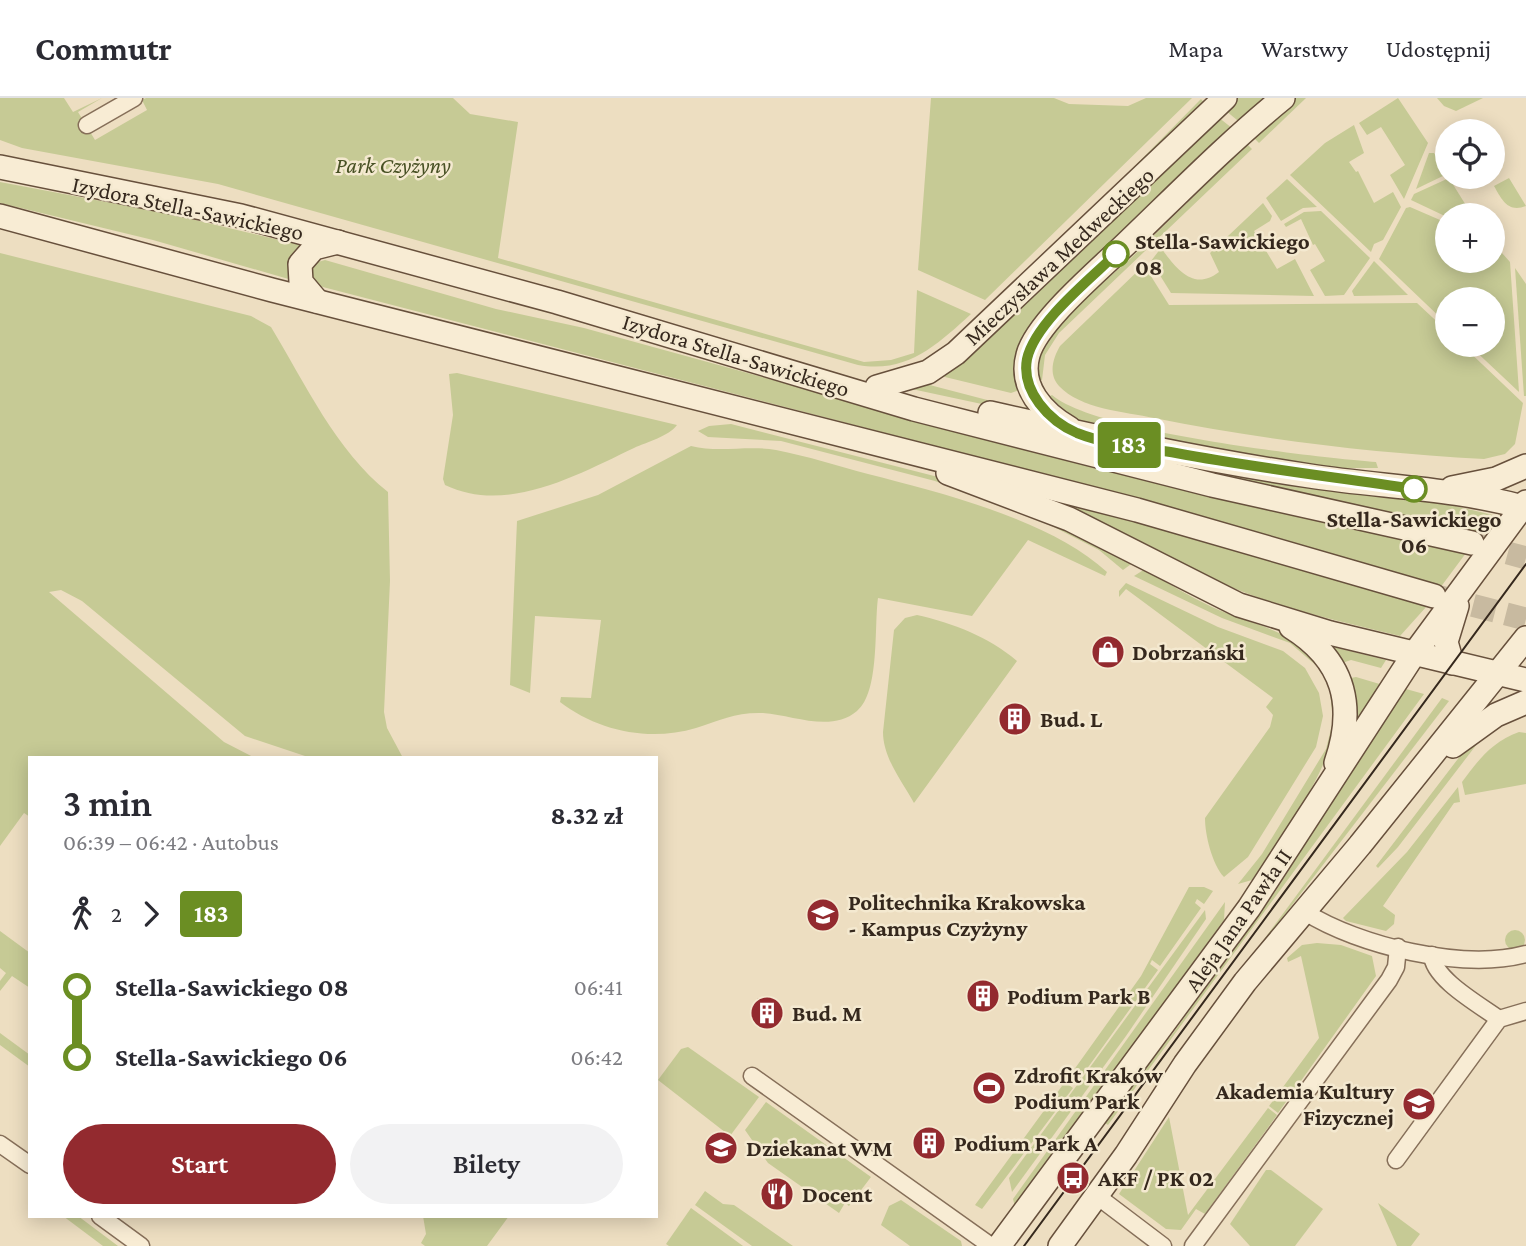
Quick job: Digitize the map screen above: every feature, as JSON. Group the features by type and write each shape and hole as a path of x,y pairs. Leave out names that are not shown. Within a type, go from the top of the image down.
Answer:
{"main road":[{"name":"Mieczysława Medweckiego","path":"877,387 929,372 956,353 1225,98"},
{"name":"Mieczysława Medweckiego","path":"1078,433 1045,411 1029,386 1026,364 1036,336 1113,257 1247,128 1283,98"},
{"name":"Izydora Stella-Sawickiego","path":"0,167 151,195 338,242 557,302 915,409 1123,463 1472,543"},
{"name":"Izydora Stella-Sawickiego","path":"0,216 317,301 1137,510 1434,596"},
{"path":"317,301 300,282 300,264 314,248 338,242"},
{"path":"850,389 877,387 1078,433 1260,468 1525,506"},
{"path":"884,447 1069,519 1239,605 1273,617 1414,654 1526,680"},
{"path":"1420,490 1472,485 1526,466"},
{"name":"Aleja Jana Pawła II","path":"999,1246 1249,908 1414,654 1525,506"},
{"name":"Aleja Jana Pawła II","path":"1452,663 1447,638 1464,585"},
{"path":"1273,617 1314,644 1328,661 1341,685 1346,722 1341,748 1328,785"},
{"name":"Aleja Jana Pawła II","path":"1060,1246 1097,1196 1193,1052 1245,982 1500,674 1526,638"},
{"path":"1404,790 1471,731 1496,715 1526,702"}],"street":[{"path":"87,125 134,98"},
{"path":"1305,912 1337,931 1452,959 1492,961 1526,954"},
{"path":"1193,1246 1390,980 1396,967 1398,947"},
{"path":"1432,955 1434,965 1444,979 1499,1019"},
{"path":"1396,1160 1499,1019 1514,1012 1526,1011"},
{"path":"752,1076 991,1246"},
{"path":"0,1143 28,1164"},
{"path":"1097,1196 1163,1246"},
{"path":"103,1218 141,1246"}],"green space":[{"name":"Park Czyżyny","path":"0,98 64,98 73,112 102,98 78,112 95,140 147,110 142,100 146,98 453,98 470,114 518,122 498,258 864,362 891,360 914,353 917,290 971,314 934,346 907,361 876,367 858,365 218,184 22,148 0,140"},
{"path":"931,98 1054,98 1069,104 1128,106 1146,98 1192,98 985,300 918,270"},
{"path":"1238,98 1271,98 1243,125 1225,110"},
{"path":"1295,98 1306,98 1259,143 1254,138"},
{"path":"1398,98 1428,143 1404,199 1390,175 1405,165 1381,127 1367,135 1359,123"},
{"path":"1437,98 1483,98 1456,111 1444,106"},
{"path":"1201,99 1205,104 1128,173"},
{"path":"1218,117 1237,132 1038,321 1022,389 1011,393 945,377 941,373"},
{"path":"1354,125 1364,153 1349,162 1356,172 1358,171 1374,203 1393,192 1401,207 1383,240 1374,244 1371,252 1290,175 1325,143"},
{"path":"1247,144 1252,149 1059,333 1045,355 1042,380 1036,382 1036,356 1059,321 1130,259"},
{"path":"1429,153 1434,153 1435,180 1416,189"},
{"path":"1509,178 1526,206 1515,208 1506,204 1496,189 1505,189 1505,180"},
{"path":"1287,179 1317,207 1303,208 1281,221 1266,198"},
{"path":"0,182 170,214 305,246 292,280 153,240 0,203"},
{"path":"1435,184 1435,189 1456,189 1465,203 1435,203 1435,211 1411,200 1414,194"},
{"path":"1263,203 1272,216 1270,221 1254,231 1277,269 1295,259 1314,296 1171,293 1151,261 1161,248 1186,275 1201,280 1210,278 1219,272 1210,253"},
{"path":"1410,207 1435,218 1435,273 1505,273 1505,256 1510,262 1519,392 1482,357 1505,357 1505,287 1435,287 1435,313 1379,259 1406,208"},
{"path":"1321,211 1370,258 1344,295 1325,296 1310,270 1325,261 1315,244 1313,245 1301,219 1286,227 1284,224 1304,212"},
{"path":"0,253 251,316 271,327 337,437 369,475 388,492 390,581 384,712 387,728 402,756 305,756 245,736 82,601 61,590 49,592 224,742 251,756 28,756 28,816 24,813 0,846"},
{"path":"325,260 496,309 584,328 959,431 1466,553 1440,588 1166,508 947,449 319,286 310,272 318,262"},
{"path":"1374,261 1408,295 1354,296 1352,291"},
{"path":"1144,265 1169,305 1417,303 1435,320 1435,357 1475,357 1523,403 1515,444 1505,454 1484,459 1277,439 1195,426 1104,408 1079,400 1059,386 1054,376 1054,361 1060,346"},
{"path":"1515,268 1526,284 1526,396 1524,396"},
{"path":"457,373 677,425 657,438 542,488 493,496 469,493 445,485 443,479 453,415 449,374"},
{"path":"922,383 1018,408 1030,407 1038,416 907,388"},
{"path":"1052,395 1075,408 1156,431 1305,455 1376,462 1378,468 1320,468 1131,434 1069,418 1044,399"},
{"path":"731,424 942,478 1039,513 1134,562 1123,570 1099,550 1048,524 935,481 781,441 708,437 698,431 709,426"},
{"path":"691,446 776,450 929,490 1026,523 1056,537 1107,572 1105,576 1028,540 972,616 878,598 875,658 869,689 857,711 836,721 812,721 753,713 660,734 642,734 607,727 560,702 561,697 591,698 601,620 535,616 530,693 510,685 517,521 598,495"},
{"path":"1104,446 1434,501 1493,515 1478,536 1193,471"},
{"path":"1053,499 1146,522 1427,606 1400,636 1303,612 1246,593 1196,572"},
{"path":"1145,569 1212,607 1285,636 1310,655 1319,668 1290,643 1222,618 1134,576"},
{"path":"1126,583 1218,627 1283,651 1305,668 1319,693 1323,716 1316,747 1248,857 1224,877 1210,849 1205,818 1270,727 1273,715 1266,707 1273,698 1126,589 1119,597 1119,591"},
{"path":"917,615 970,632 1017,661 914,803 886,751 883,732 894,630 905,618"},
{"path":"1325,645 1386,660 1381,668 1351,660 1339,664"},
{"path":"1356,677 1383,685 1352,733 1346,679"},
{"path":"1333,686 1336,711 1333,736 1324,762 1297,812 1252,880 1238,884 1262,854 1326,749 1333,721 1330,691"},
{"path":"1402,690 1424,694 1108,1125 1102,1121 1171,1036 1275,892"},
{"path":"1442,698 1449,701 1226,991"},
{"path":"1506,722 1477,744 1398,847 1378,868 1376,866 1467,747"},
{"path":"1519,732 1526,733 1526,784 1465,795 1462,782 1480,759 1501,741"},
{"path":"1458,787 1460,802 1454,803 1383,906 1395,915 1394,924 1386,931 1346,921 1343,918 1407,852"},
{"path":"1189,887 1204,887 1213,891 1204,904 1197,899 1195,903 1201,908 1160,966 1152,960 1150,964 1158,970 1076,1084 1059,1072 1061,1068 1071,1074 1141,976"},
{"path":"1225,902 1224,920 1015,1207 1013,1199"},
{"path":"1205,910 1206,919 1126,1036 1012,1192 1009,1178"},
{"path":"1515,930 1522,933 1525,940 1522,947 1515,950 1508,947 1505,940 1508,933"},
{"path":"0,931 28,952 28,987 12,976 0,991 0,981 6,973 0,968"},
{"path":"1302,945 1341,945 1372,956 1376,976 1278,1113 1269,1106 1319,1038 1301,956 1288,962 1287,958"},
{"path":"0,1033 28,1054 28,1066 0,1045"},
{"path":"688,1047 759,1097 730,1136 658,1080 681,1049"},
{"path":"1056,1076 1073,1088 982,1209 975,1205 1062,1086 1053,1079"},
{"path":"766,1102 871,1177 849,1206 845,1203 839,1213 768,1163 745,1130"},
{"path":"1268,1108 1277,1115 1205,1214 1196,1209 1181,1230 1166,1229 1119,1194 1169,1117 1188,1215"},
{"path":"1266,1170 1271,1170 1323,1209 1295,1246 1250,1246 1230,1224"},
{"path":"705,1191 723,1204 734,1205 793,1246 752,1246 695,1205"},
{"path":"901,1200 961,1241 962,1246 910,1246 881,1225 889,1206"},
{"path":"1378,1203 1420,1234 1411,1246 1397,1246"},
{"path":"691,1208 743,1246 666,1244"},
{"path":"66,1218 81,1218 118,1246 103,1246"},
{"path":"423,1218 508,1218 487,1246 425,1246 421,1243 426,1234"}],"tunnel":[{"path":"1475,544 1526,558"},
{"path":"1440,597 1526,619"}],"tram line":[{"path":"1024,1246 1526,564"}],"bus line":[{"name":"183","path":"1116,254 1041,330 1028,356 1026,371 1033,395 1045,411 1061,424 1078,433 1127,444 1260,468 1414,489"}],"place":[{"name":"Stella-Sawickiego 08","path":"1116,254"},
{"name":"Stella-Sawickiego 06","path":"1414,489"},
{"name":"Dobrzański","path":"1108,652"},
{"name":"Bud. L","path":"1015,719"},
{"name":"Politechnika Krakowska - Kampus Czyżyny","path":"823,915"},
{"name":"Podium Park B","path":"983,996"},
{"name":"Bud. M","path":"767,1013"},
{"name":"Zdrofit Kraków Podium Park","path":"989,1088"},
{"name":"Akademia Kultury Fizycznej","path":"1419,1104"},
{"name":"Podium Park A","path":"929,1143"},
{"name":"Dziekanat WM","path":"721,1148"},
{"name":"AKF / PK 02","path":"1073,1178"},
{"name":"Docent","path":"777,1194"}]}
